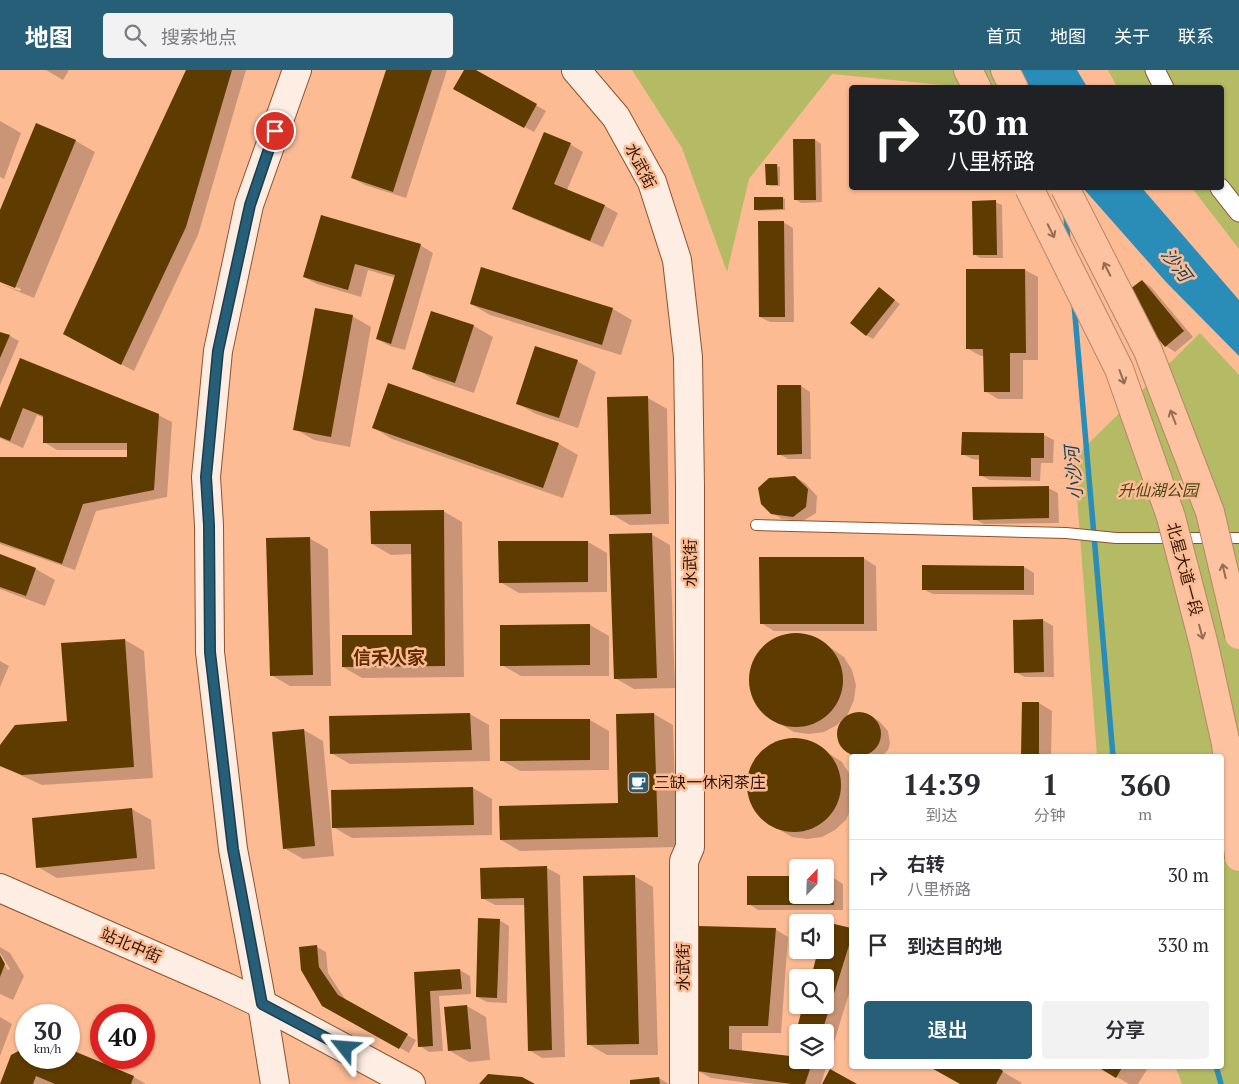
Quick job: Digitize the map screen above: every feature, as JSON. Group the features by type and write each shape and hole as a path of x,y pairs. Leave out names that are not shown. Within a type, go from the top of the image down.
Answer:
{"highway":[{"path":"968,70 976,85"},
{"path":"1005,70 1012,85"},
{"name":"北星大道一段","path":"1030,190 1119,369 1171,517 1204,645 1226,744 1239,857"},
{"path":"1067,190 1148,351 1210,512 1239,635"}],"street":[{"path":"275,1084 233,849 210,652 209,525 206,477 218,351 250,205 297,70"},
{"name":"水武街","path":"576,70 616,116 652,182 676,260 688,357 690,847 684,861 684,1084"},
{"path":"1155,70 1162,85"},
{"path":"1222,190 1239,212"},
{"name":"站北中街","path":"0,888 218,983 262,1004 411,1084"}],"lane":[{"path":"756,525 1066,533 1116,538 1239,538"}],"green space":[{"path":"632,70 1038,70 1042,85 943,85 832,74 749,179 727,272 682,148"},
{"path":"1108,70 1239,70 1239,249 1194,190 1224,190 1224,85 1116,85"},
{"name":"升仙湖公园","path":"1200,333 1239,375 1239,1084 1182,1084 1176,1069 1224,1069 1224,754 1097,754 1074,458"}],"water":[{"path":"990,70 1077,70 1086,85 998,85"},
{"name":"沙河","path":"1085,190 1144,190 1239,300 1239,356 1166,282"}],"building":[{"path":"186,70 232,70 186,227 121,365 63,334"},
{"path":"386,70 432,70 393,192 351,178"},
{"path":"464,70 476,70 537,104 524,128 453,89"},
{"path":"36,123 76,140 15,288 0,282 0,210"},
{"path":"544,132 571,143 554,184 605,205 590,241 512,209"},
{"path":"793,139 815,139 816,200 794,200"},
{"path":"765,164 777,164 778,185 766,185"},
{"path":"754,197 783,197 783,209 754,210"},
{"path":"996,200 997,255 973,255 972,201"},
{"path":"321,215 421,244 391,344 376,339 395,275 355,264 348,290 303,277"},
{"path":"758,221 784,221 785,317 759,317"},
{"path":"481,267 613,308 602,345 470,304"},
{"path":"966,269 1025,269 1026,353 1010,353 1010,392 984,392 983,349 966,349"},
{"path":"1142,280 1184,331 1165,347 1122,295"},
{"path":"879,287 895,300 866,336 850,323"},
{"path":"315,308 353,315 331,437 293,430"},
{"path":"431,311 474,325 455,383 412,369"},
{"path":"0,332 10,335 0,358"},
{"path":"535,346 578,360 559,418 516,404"},
{"path":"20,358 159,414 154,490 83,504 62,564 0,542 0,457 127,457 127,443 43,443 43,416 23,408 10,441 0,437 0,408"},
{"path":"388,383 559,443 543,488 372,428"},
{"path":"777,385 801,385 802,454 777,455"},
{"path":"648,396 651,514 610,515 607,397"},
{"path":"962,432 1044,433 1044,458 1031,458 1031,477 979,476 979,455 961,455"},
{"path":"795,476 808,489 806,507 793,517 771,514 761,504 758,488 769,478"},
{"path":"1049,486 1049,518 973,520 972,487"},
{"path":"444,510 445,666 342,667 342,635 412,635 411,544 371,544 370,511"},
{"path":"652,533 657,678 614,679 609,534"},
{"path":"310,537 313,675 270,676 266,538"},
{"path":"498,541 588,541 588,582 499,583"},
{"path":"0,554 36,568 26,596 0,587"},
{"path":"759,557 864,557 864,624 760,624"},
{"path":"922,565 1024,566 1024,590 922,590"},
{"path":"1043,619 1044,672 1014,673 1013,620"},
{"path":"590,624 590,665 500,666 500,625"},
{"path":"796,633 814,636 829,647 840,662 843,680 840,698 829,713 814,724 796,727 778,724 763,713 752,698 749,680 752,662 763,647 778,636"},
{"path":"125,639 134,767 22,775 0,766 0,745 15,725 67,721 61,643"},
{"path":"1022,702 1039,702 1039,754 1021,754"},
{"path":"855,712 863,712 875,718 881,730 881,738 875,750 867,754 851,754 843,750 837,738 837,730 843,718"},
{"path":"470,713 472,750 330,754 329,716"},
{"path":"654,713 658,837 500,840 499,806 618,803 616,714"},
{"path":"500,719 590,719 590,760 500,761"},
{"path":"304,729 315,846 283,849 272,732"},
{"path":"794,738 812,741 827,752 838,767 841,785 838,803 827,818 812,829 794,832 776,829 761,818 750,803 747,785 750,767 761,752 776,741"},
{"path":"473,787 474,825 332,828 331,790"},
{"path":"132,808 137,858 36,868 32,818"},
{"path":"547,866 552,1050 528,1051 524,898 481,899 480,868"},
{"path":"635,875 639,1044 587,1045 583,876"},
{"path":"747,876 789,876 789,904 834,904 834,905 747,905"},
{"path":"478,918 500,919 497,998 476,997"},
{"path":"834,924 849,928 849,945 834,994 834,969 813,969 816,959 834,959"},
{"path":"698,926 776,928 768,1026 729,1026 729,1049 789,1056 789,1069 810,1069 805,1084 792,1084 697,1071"},
{"path":"317,945 319,967 338,995 408,1034 399,1049 322,1006 301,970 299,947"},
{"path":"0,955 5,964 0,977"},
{"path":"460,969 462,989 430,991 433,1046 418,1047 414,972"},
{"path":"467,1005 471,1049 448,1051 444,1007"},
{"path":"801,1014 828,1014 824,1024 798,1024"},
{"path":"15,1053 15,1069 80,1069 80,1054 90,1058 90,1069 117,1069 134,1076 131,1084 55,1084 36,1076 33,1084 0,1084 11,1055"},
{"path":"830,1069 857,1084 822,1084"},
{"path":"933,1069 1000,1069 1003,1071 996,1084 960,1084"},
{"path":"1101,1069 1121,1069 1116,1078"},
{"path":"488,1074 522,1077 535,1084 479,1084"},
{"path":"659,1077 660,1084 630,1084 630,1080"}],"waterway":[{"name":"小沙河","path":"1066,215 1068,243"},
{"name":"小沙河","path":"1074,304 1113,754"},
{"name":"小沙河","path":"1217,1069 1221,1084"}],"place":[{"name":"三缺一休闲茶庄","path":"638,782"}],"district":[{"name":"信禾人家","path":"389,658"}],"route":[{"path":"275,131 250,205 218,351 206,477 209,525 210,652 233,849 262,1004 345,1048"}]}
